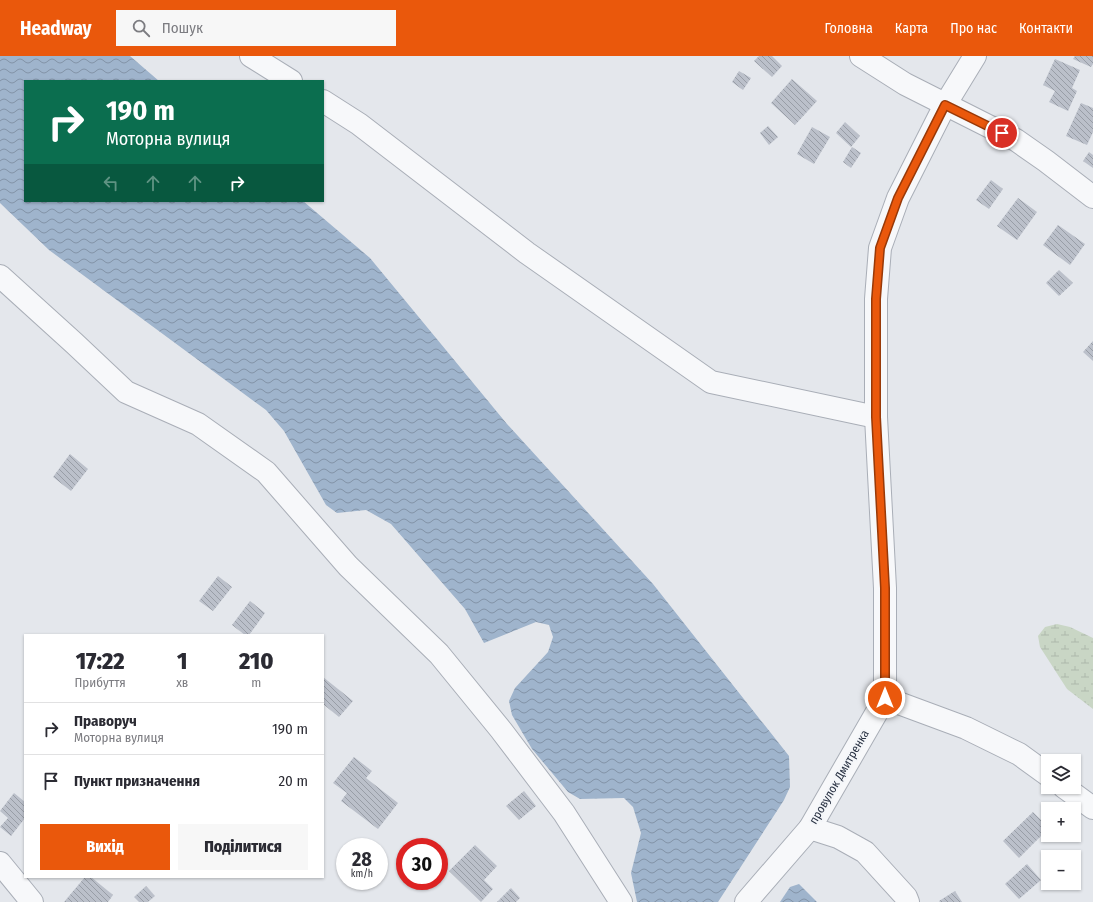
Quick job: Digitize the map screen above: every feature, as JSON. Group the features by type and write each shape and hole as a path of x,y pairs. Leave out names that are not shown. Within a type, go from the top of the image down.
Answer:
{"street":[{"path":"251,56 289,80"},
{"path":"861,56 905,84 1016,140 1093,197"},
{"name":"провулок Дмитренка","path":"746,902 810,828 885,698 885,588 876,417 876,299 880,248 898,198 945,105 976,56"},
{"path":"324,102 359,124 527,253 711,382 876,417"},
{"path":"0,276 126,392 198,424 266,472 348,566 439,654 501,730 564,813 621,902"},
{"path":"885,698 966,728 1019,754 1041,770"},
{"path":"1074,794 1093,808"},
{"path":"810,828 838,837 865,852 906,897 908,902"},
{"path":"0,863 32,902"}],"green space":[{"path":"1057,624 1070,627 1093,638 1093,709 1067,689 1040,647 1038,636 1045,627"}],"water":[{"path":"0,56 130,56 158,80 24,80 24,202 304,202 370,258 507,424 653,584 789,756 790,787 784,800 718,902 637,902 631,873 641,833 633,807 624,798 580,799 568,792 532,749 512,715 509,701 515,688 548,652 553,637 549,625 536,622 484,643 465,609 391,524 366,510 337,513 326,505 284,431 266,410 49,250 0,203"},
{"path":"799,884 817,902 780,902 790,887"}],"building":[{"path":"759,56 772,56 782,66 772,77 754,61"},
{"path":"1075,56 1093,56 1093,64 1091,67 1073,59"},
{"path":"1055,59 1080,70 1072,88 1077,91 1068,111 1049,102 1055,91 1043,85"},
{"path":"739,71 751,78 743,90 732,82"},
{"path":"792,79 817,101 795,125 771,103"},
{"path":"1081,103 1093,108 1093,132 1087,145 1066,136"},
{"path":"845,122 860,136 851,147 836,133"},
{"path":"768,126 778,137 769,145 760,133"},
{"path":"812,127 830,137 814,164 797,154"},
{"path":"852,147 861,153 851,168 843,162"},
{"path":"1089,152 1093,155 1093,168 1083,161"},
{"path":"991,180 1003,189 989,209 976,200"},
{"path":"1018,198 1037,212 1017,240 997,226"},
{"path":"1058,225 1085,244 1070,265 1043,245"},
{"path":"1059,270 1073,283 1059,296 1046,283"},
{"path":"1093,341 1093,361 1083,352"},
{"path":"70,454 88,469 71,491 53,477"},
{"path":"218,576 232,587 213,611 199,601"},
{"path":"250,601 265,613 250,634 244,634 232,625"},
{"path":"324,678 353,701 339,717 324,705"},
{"path":"354,757 372,771 366,778 398,803 378,829 341,801 347,793 333,783"},
{"path":"524,791 536,806 519,820 506,806"},
{"path":"14,793 24,801 24,819 11,836 0,827 8,818 0,811"},
{"path":"1033,812 1041,820 1041,836 1019,858 1003,841"},
{"path":"475,845 497,866 484,880 493,889 481,902 449,871"},
{"path":"1027,864 1041,880 1019,899 1005,884"},
{"path":"84,878 92,878 113,895 108,902 64,902"},
{"path":"146,886 155,896 148,902 139,902 134,897"},
{"path":"511,888 520,898 516,902 497,902"},
{"path":"955,891 962,902 939,901"}],"route":[{"path":"885,698 885,588 876,417 876,299 880,248 898,198 945,105 1002,133"}]}
